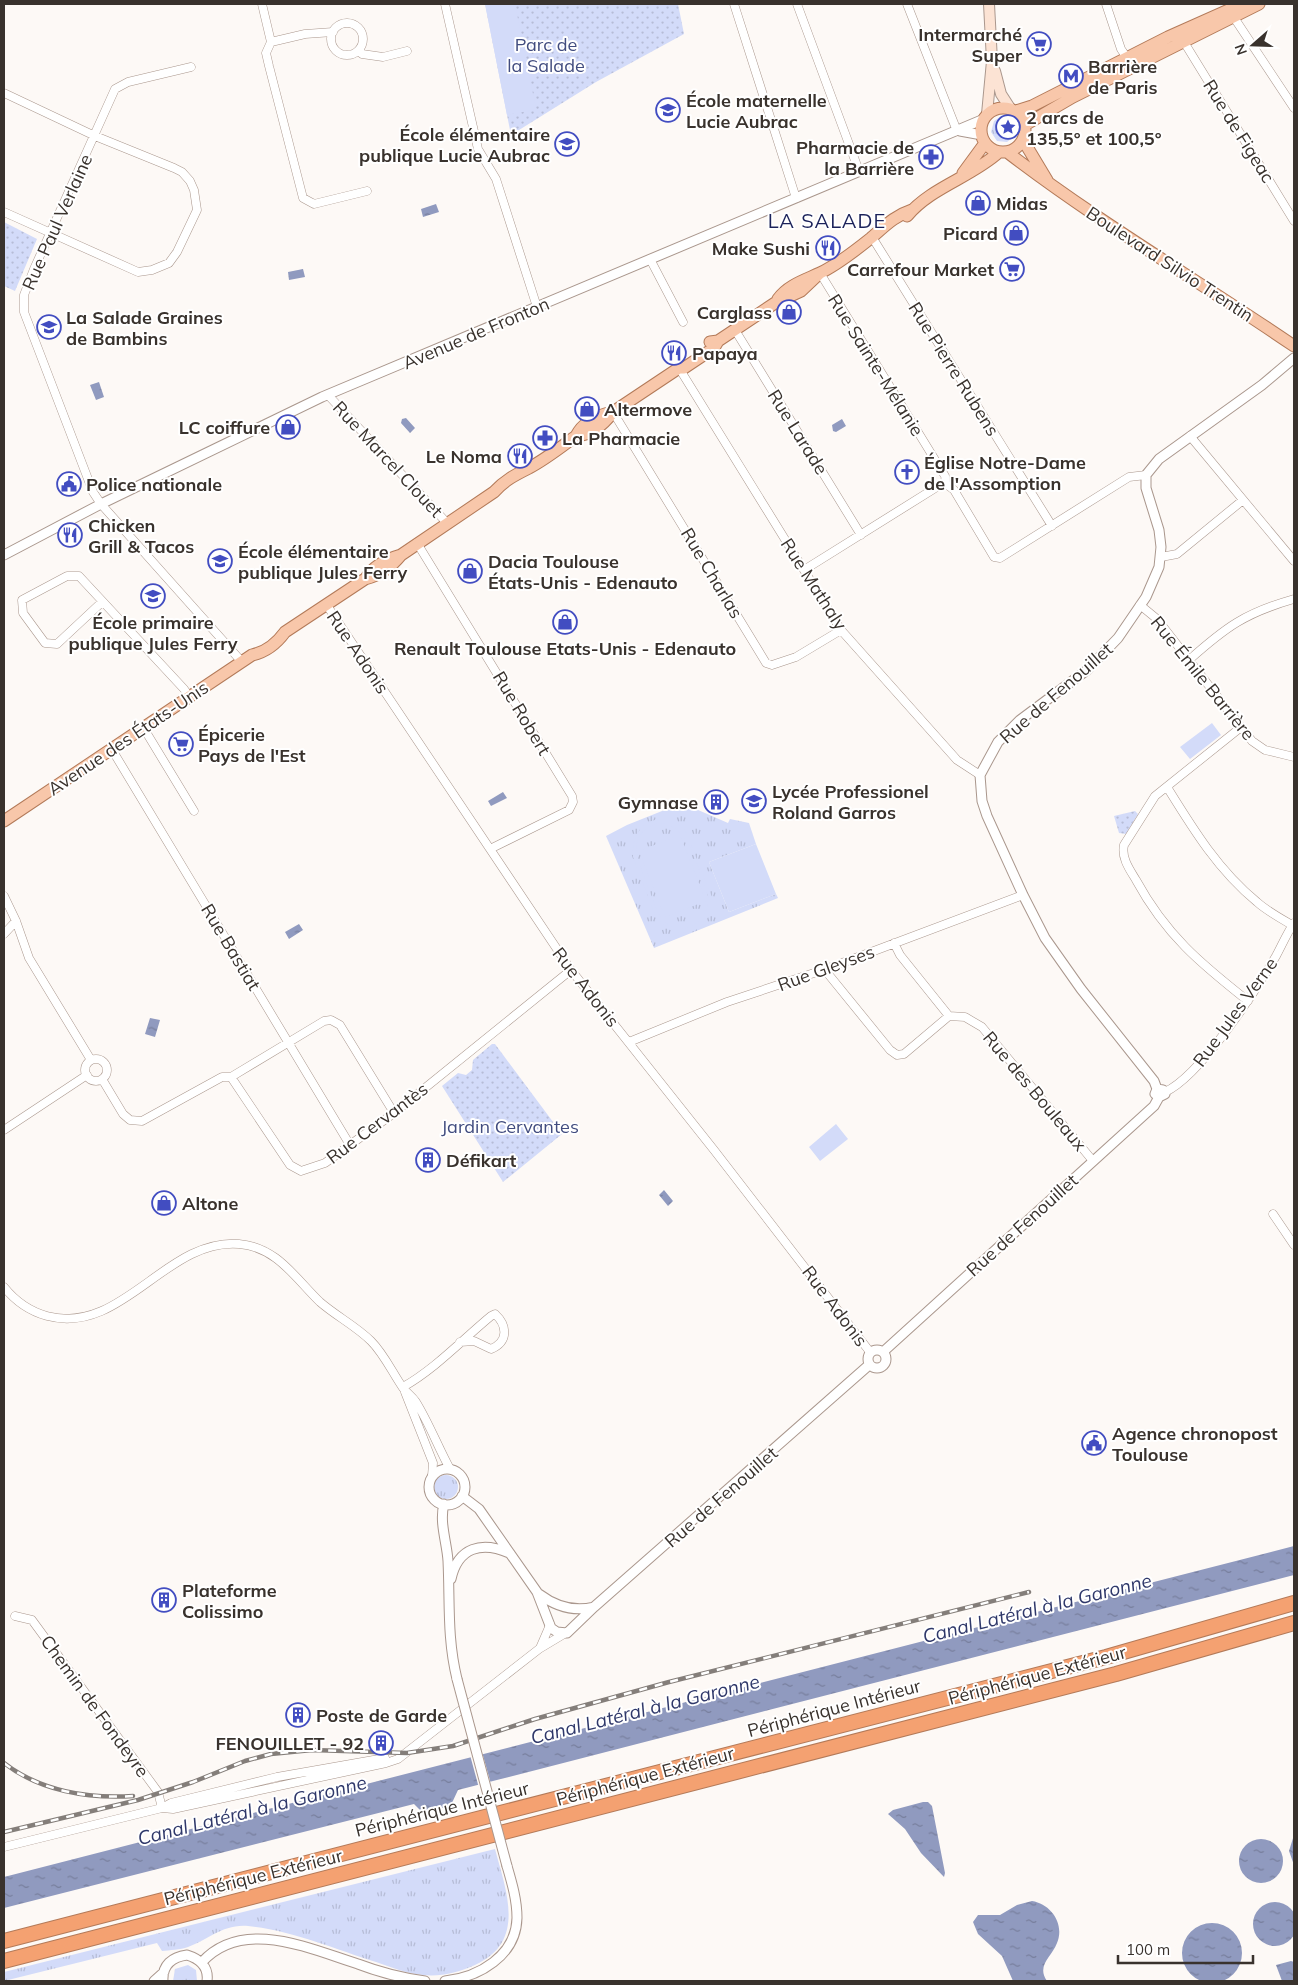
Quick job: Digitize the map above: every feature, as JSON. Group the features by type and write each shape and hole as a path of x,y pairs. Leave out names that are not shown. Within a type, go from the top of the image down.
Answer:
{"highway":[{"name":"Périphérique Intérieur","path":"4,1940 1106,1657 1294,1603"},
{"name":"Périphérique Extérieur","path":"4,1960 1116,1674 1294,1623"}],"main road":[{"path":"989,4 992,61 983,139 1003,152 1016,148 1023,140 1025,125 1001,92 992,61"},
{"path":"1025,125 1128,63 1184,42 1242,4"},
{"path":"985,116 997,108 1013,110 1032,106 1128,63 1231,13 1259,4"},
{"name":"Avenue des États-Unis","path":"953,182 969,167 983,139"},
{"name":"Boulevard Silvio Trentin","path":"1023,140 1046,180"},
{"name":"Avenue des États-Unis","path":"4,821 242,662 252,655 257,646 276,634 285,632 366,579 370,571 387,559 401,555 494,492 515,474 529,468 576,436 580,428 600,415 613,412 679,368 680,362 710,342 718,341 775,303 781,294 796,283 820,273 872,237 879,228 896,217 912,210 953,182 1003,152"},
{"name":"Boulevard Silvio Trentin","path":"1003,152 1104,222 1294,346"}],"street":[{"path":"262,4 271,42 266,53 303,198 314,204 367,190"},
{"path":"445,4 478,149 496,179 537,307"},
{"path":"734,4 796,198"},
{"path":"798,4 859,172"},
{"path":"907,4 957,131 968,131 983,139"},
{"path":"1106,4 1128,63"},
{"path":"1231,13 1294,108"},
{"path":"271,42 305,34 333,32 344,24 357,27 362,36 359,50"},
{"path":"333,32 332,41 338,52 347,55 359,50"},
{"name":"Rue de Figeac","path":"1184,42 1294,221"},
{"path":"359,50 362,54 383,57 407,51"},
{"name":"Rue Paul Verlaine","path":"191,67 128,82 119,86 113,94 49,234 24,294 24,312 94,492 101,504 242,662"},
{"path":"4,93 94,136 182,172 194,190 197,210 169,262 152,270 138,272 49,234 4,212"},
{"name":"Avenue de Fronton","path":"4,555 101,504 328,394 957,131 985,116"},
{"name":"Rue Pierre Rubens","path":"872,237 1052,526"},
{"path":"650,259 683,322"},
{"name":"Rue Sainte-Mélanie","path":"820,273 945,476 946,484 954,490 994,557 1000,558 1052,526"},
{"name":"Rue Larade","path":"735,330 861,534"},
{"path":"1052,526 1129,477 1146,475 1159,460 1262,385 1294,358"},
{"name":"Rue Mathaly","path":"679,368 841,630 957,760 980,775"},
{"name":"Rue Marcel Clouet","path":"328,394 448,523"},
{"name":"Rue Charlas","path":"613,412 766,663 772,665 796,657 841,630"},
{"path":"1190,436 1294,561"},
{"name":"Rue de Fenouillet","path":"980,775 998,742 1020,720 1087,670 1118,638 1152,584 1160,557 1161,537 1146,488 1146,475"},
{"path":"804,570 940,485 946,484"},
{"path":"1160,557 1177,554 1243,500"},
{"name":"Rue Robert","path":"417,543 574,802 570,810 490,849"},
{"path":"102,602 57,644 45,643 23,613 22,600 67,576 79,576 189,696"},
{"path":"1189,660 1222,630 1239,619 1256,611 1294,599"},
{"name":"Rue Adonis","path":"326,604 571,970 870,1352"},
{"name":"Rue Émile Barrière","path":"1140,605 1157,619 1252,741 1265,750 1294,758"},
{"path":"143,727 194,811"},
{"path":"1240,728 1149,803 1124,845 1123,853 1127,865 1171,934 1203,965 1248,1001"},
{"name":"Rue Bastiat","path":"111,748 350,1145"},
{"path":"980,775 982,801 987,816 1023,895 1060,960 1136,1058 1160,1093"},
{"path":"1167,787 1200,841 1234,883 1258,904 1293,924"},
{"name":"Rue Gleyses","path":"629,1042 726,1002 826,969 1023,895"},
{"path":"4,896 16,921 29,958 91,1060"},
{"path":"4,934 16,921"},
{"name":"Rue Jules Verne","path":"1160,1093 1177,1087 1189,1075 1248,1001 1293,924"},
{"path":"826,969 890,1050 897,1055 904,1054 949,1016 900,955 894,943"},
{"name":"Rue Cervantès","path":"231,1077 290,1165 301,1171 325,1163 394,1113 571,970"},
{"name":"Rue des Bouleaux","path":"949,1016 965,1017 982,1027 1093,1161"},
{"path":"102,1079 123,1114 130,1120 142,1121 222,1077 231,1077 324,1022 331,1020 340,1025 394,1113"},
{"path":"91,1060 102,1060 106,1065 107,1072 102,1079 95,1081 87,1075 86,1065 91,1060"},
{"path":"4,1130 87,1075"},
{"name":"Rue de Fenouillet","path":"884,1352 1154,1106 1160,1093"},
{"path":"1274,1214 1294,1245"},
{"path":"4,1288 21,1305 44,1315 56,1318 81,1317 108,1308 198,1251 219,1244 240,1244 260,1248 279,1259 322,1303 372,1342 403,1388 415,1400 450,1469"},
{"path":"403,1388 416,1379 460,1342 495,1314 505,1328 505,1336 502,1342 491,1349 474,1341 460,1342"},
{"path":"877,1350 884,1352 886,1356 884,1364 877,1368 869,1365 867,1358 870,1352 877,1350"},
{"name":"Rue de Fenouillet","path":"162,1808 173,1809 380,1765 398,1759 539,1649 572,1630 576,1623 869,1365"},
{"path":"403,1388 433,1463 429,1485 431,1495 435,1500 444,1504 454,1503 462,1496 463,1481 457,1472 450,1469 438,1471 432,1476"},
{"path":"462,1496 479,1509 537,1592 554,1631 564,1634"},
{"path":"444,1504 442,1517 448,1562 450,1652 514,1892 517,1920 514,1934 507,1949 485,1968 460,1979 445,1981"},
{"path":"448,1594 454,1567 462,1555 471,1550 487,1547 510,1553"},
{"path":"537,1592 558,1606 581,1609 594,1607"},
{"name":"Rue de Fenouillet","path":"539,1649 547,1636 551,1612 558,1606"},
{"path":"570,1608 575,1613 576,1623"},
{"name":"Chemin de Fondeyre","path":"15,1616 32,1620 158,1792 162,1808"},
{"path":"4,1847 162,1808"},
{"path":"202,1962 220,1946 239,1941 268,1939 308,1948 394,1975 425,1981"},
{"path":"154,1981 163,1976 172,1960 179,1956 195,1957 202,1962 207,1970 208,1981"}],"green space":[{"name":"Parc de la Salade","path":"485,4 678,4 684,34 596,82 511,135"},
{"path":"485,4 515,4 536,109 534,110 507,115"},
{"path":"1000,117 1011,119 1016,125 1016,135 1007,142 997,141 991,132 994,121"},
{"path":"4,222 37,239 15,291 4,286"},
{"path":"1212,723 1221,735 1190,759 1180,747"},
{"path":"682,803 728,823 730,819 749,823 756,844 709,862 729,912 776,894 778,898 654,948 606,836 627,825"},
{"path":"1135,811 1138,814 1126,834 1119,833 1114,816"},
{"path":"658,819 675,822 685,830 712,897 711,910 707,920 692,932 683,933 673,930 664,925 655,915 633,857 635,838 638,832 651,821","holes":["659,823 670,826 679,832 692,850 708,896 705,913 700,920 687,928 679,929 663,920 655,905 638,860 637,842 641,834"]},
{"path":"680,835 706,901 665,917 639,851"},
{"path":"756,844 776,894 729,912 709,862"},
{"name":"Jardin Cervantes","path":"492,1044 495,1044 562,1134 503,1182 442,1086 458,1073 466,1075 472,1070 473,1060"},
{"path":"836,1124 848,1139 820,1161 809,1147"},
{"path":"446,1475 451,1476 457,1482 457,1492 451,1498 446,1499 441,1498 435,1492 434,1487 435,1482 441,1476"},
{"path":"495,1849 507,1898 509,1914 507,1929 502,1943 491,1955 475,1965 456,1972 443,1975 411,1973 280,1931 239,1926 223,1930 182,1949 162,1951 157,1943 4,1981 4,1972"},
{"path":"188,1965 196,1970 197,1981 173,1981 175,1969"}],"water":[{"path":"436,204 439,212 423,217 421,209"},
{"path":"303,269 305,277 289,280 288,272"},
{"path":"99,382 104,397 96,400 90,385"},
{"path":"406,418 415,428 410,433 401,423 402,419"},
{"path":"842,419 846,426 836,432 833,431 832,425"},
{"path":"503,792 507,798 491,806 488,801"},
{"path":"299,924 303,930 289,939 285,932"},
{"path":"150,1018 160,1020 155,1037 145,1034"},
{"path":"664,1190 673,1201 668,1206 659,1195"},
{"path":"1294,1546 1294,1575 458,1790 451,1805 430,1812 422,1812 414,1804 4,1908 4,1877"},
{"path":"928,1802 932,1806 945,1873 944,1877 921,1853 905,1829 888,1814 893,1810"},
{"path":"1294,1835 1294,1865 1289,1851"},
{"path":"1265,1839 1277,1845 1282,1852 1282,1870 1277,1877 1270,1882 1257,1883 1249,1880 1242,1873 1239,1857 1242,1849 1249,1842"},
{"path":"1032,1901 1045,1906 1055,1916 1058,1922 1059,1936 1055,1948 1044,1966 1044,1975 1047,1981 1013,1981 1002,1956 978,1934 973,1922 978,1915 1000,1915 1017,1905"},
{"path":"1271,1902 1279,1902 1291,1908 1297,1924 1291,1940 1279,1946 1271,1946 1259,1940 1253,1928 1253,1920 1259,1908"},
{"path":"1206,1923 1218,1923 1229,1928 1237,1936 1242,1947 1240,1965 1229,1978 1218,1983 1206,1983 1195,1978 1187,1970 1182,1959 1182,1947 1187,1936 1195,1928"},
{"path":"1294,1962 1294,1980 1282,1981 1276,1965"}],"pier":[{"path":"482,1752 491,1784 479,1788 470,1755"}],"railway":[{"path":"4,1832 138,1800 193,1782 245,1761 271,1754 312,1750 407,1753 453,1746 535,1719 669,1682 1029,1592"},
{"path":"4,1763 18,1773 49,1787 99,1796 133,1796"}],"place":[{"name":"Intermarché Super","path":"1039,44"},
{"name":"Barrière de Paris","path":"1071,76"},
{"name":"École maternelle Lucie Aubrac","path":"668,110"},
{"name":"2 arcs de 135,5° et 100,5°","path":"1008,127"},
{"name":"École élémentaire publique Lucie Aubrac","path":"567,144"},
{"name":"Pharmacie de la Barrière","path":"931,157"},
{"name":"Midas","path":"978,203"},
{"name":"Picard","path":"1016,233"},
{"name":"Make Sushi","path":"828,248"},
{"name":"Carrefour Market","path":"1012,269"},
{"name":"Carglass","path":"789,312"},
{"name":"La Salade Graines de Bambins","path":"49,327"},
{"name":"Papaya","path":"674,353"},
{"name":"Altermove","path":"587,409"},
{"name":"LC coiffure","path":"288,427"},
{"name":"La Pharmacie","path":"545,438"},
{"name":"Le Noma","path":"520,456"},
{"name":"Église Notre-Dame de l'Assomption","path":"907,472"},
{"name":"Police nationale","path":"69,484"},
{"name":"Chicken Grill & Tacos","path":"70,535"},
{"name":"École élémentaire publique Jules Ferry","path":"220,561"},
{"name":"Dacia Toulouse États-Unis - Edenauto","path":"470,571"},
{"name":"École primaire publique Jules Ferry","path":"153,596"},
{"name":"Renault Toulouse Etats-Unis - Edenauto","path":"565,622"},
{"name":"Épicerie Pays de l'Est","path":"181,744"},
{"name":"Lycée Professionel Roland Garros","path":"754,801"},
{"name":"Gymnase","path":"716,802"},
{"name":"Défikart","path":"428,1160"},
{"name":"Altone","path":"164,1203"},
{"name":"Agence chronopost Toulouse","path":"1094,1443"},
{"name":"Plateforme Colissimo","path":"164,1600"},
{"name":"Poste de Garde","path":"298,1715"},
{"name":"FENOUILLET - 92","path":"381,1743"}],"district":[{"name":"LA SALADE","path":"827,220"}],"water label":[{"name":"Canal Latéral à la Garonne","path":"1037,1608"},
{"name":"Canal Latéral à la Garonne","path":"645,1709"},
{"name":"Canal Latéral à la Garonne","path":"252,1810"}]}
